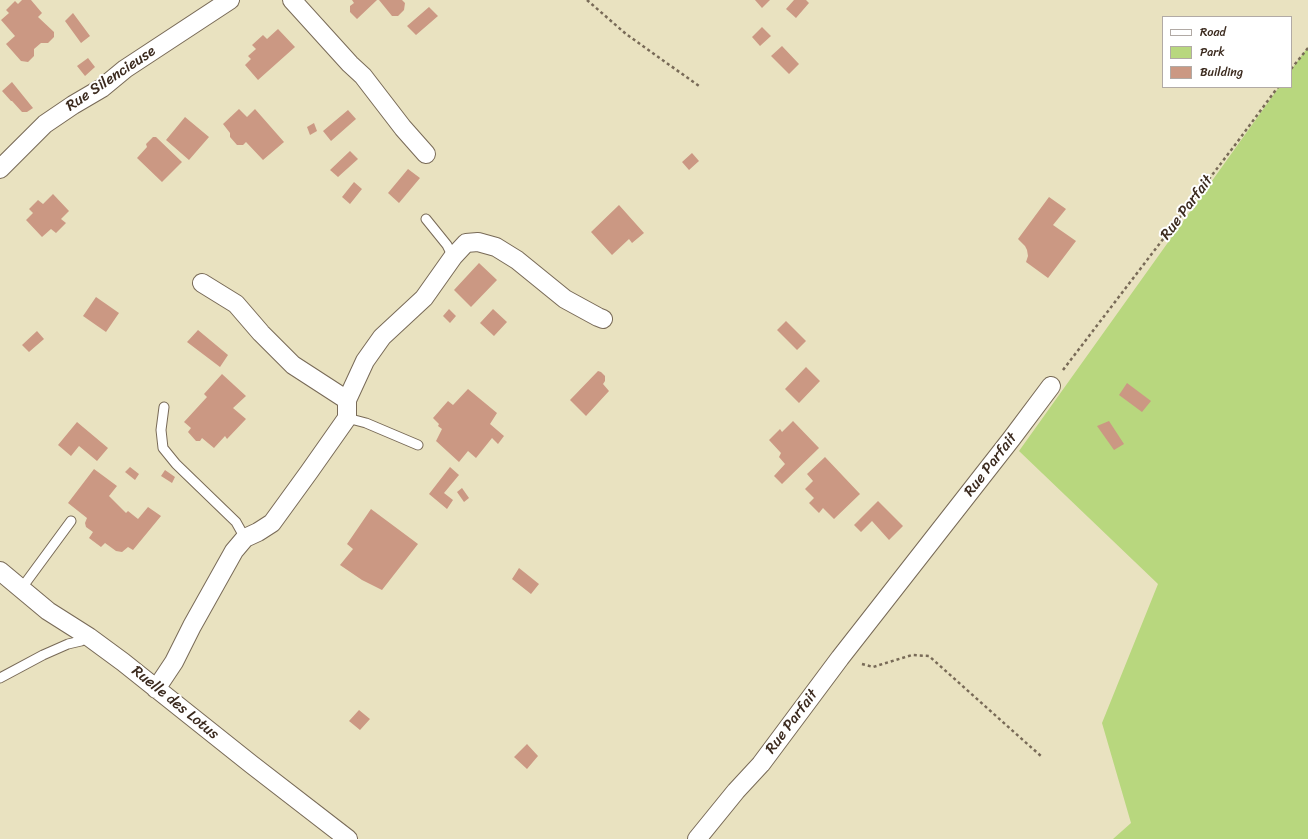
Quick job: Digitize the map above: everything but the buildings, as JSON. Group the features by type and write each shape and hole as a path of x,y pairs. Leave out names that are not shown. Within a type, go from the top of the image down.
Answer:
{"street":[{"name":"Rue Silencieuse","path":"0,169 45,124 102,88 124,69 230,0"},
{"path":"292,0 350,64 363,76 403,128 426,154"},
{"path":"156,688 174,662 234,551 245,538 272,523 310,472 347,418 347,400 365,361 382,337 424,298 453,257 466,243 478,242 496,247 517,260 564,299 603,319"},
{"path":"202,283 236,304 261,333 293,365 347,400"},
{"name":"Rue Parfait","path":"697,839 736,791 761,764 840,658 1051,386"},
{"name":"Ruelle des Lotus","path":"0,572 48,611 89,637 123,662 348,839"}],"lane":[{"path":"426,219 447,245 453,257"},
{"path":"164,407 161,430 163,448 176,464 236,522 245,538"},
{"path":"347,418 366,423 418,445"},
{"path":"21,589 71,521"},
{"path":"0,678 43,655 89,637"}],"path":[{"path":"587,0 626,34 699,86"},
{"path":"1292,68 1308,48"},
{"name":"Rue Parfait","path":"1051,386 1277,88"},
{"path":"840,658 873,667 912,655 929,656 1042,757"}],"green space":[{"path":"1308,47 1308,839 1113,839 1131,823 1102,723 1158,584 1019,451 1278,88 1292,88 1292,69"}]}
